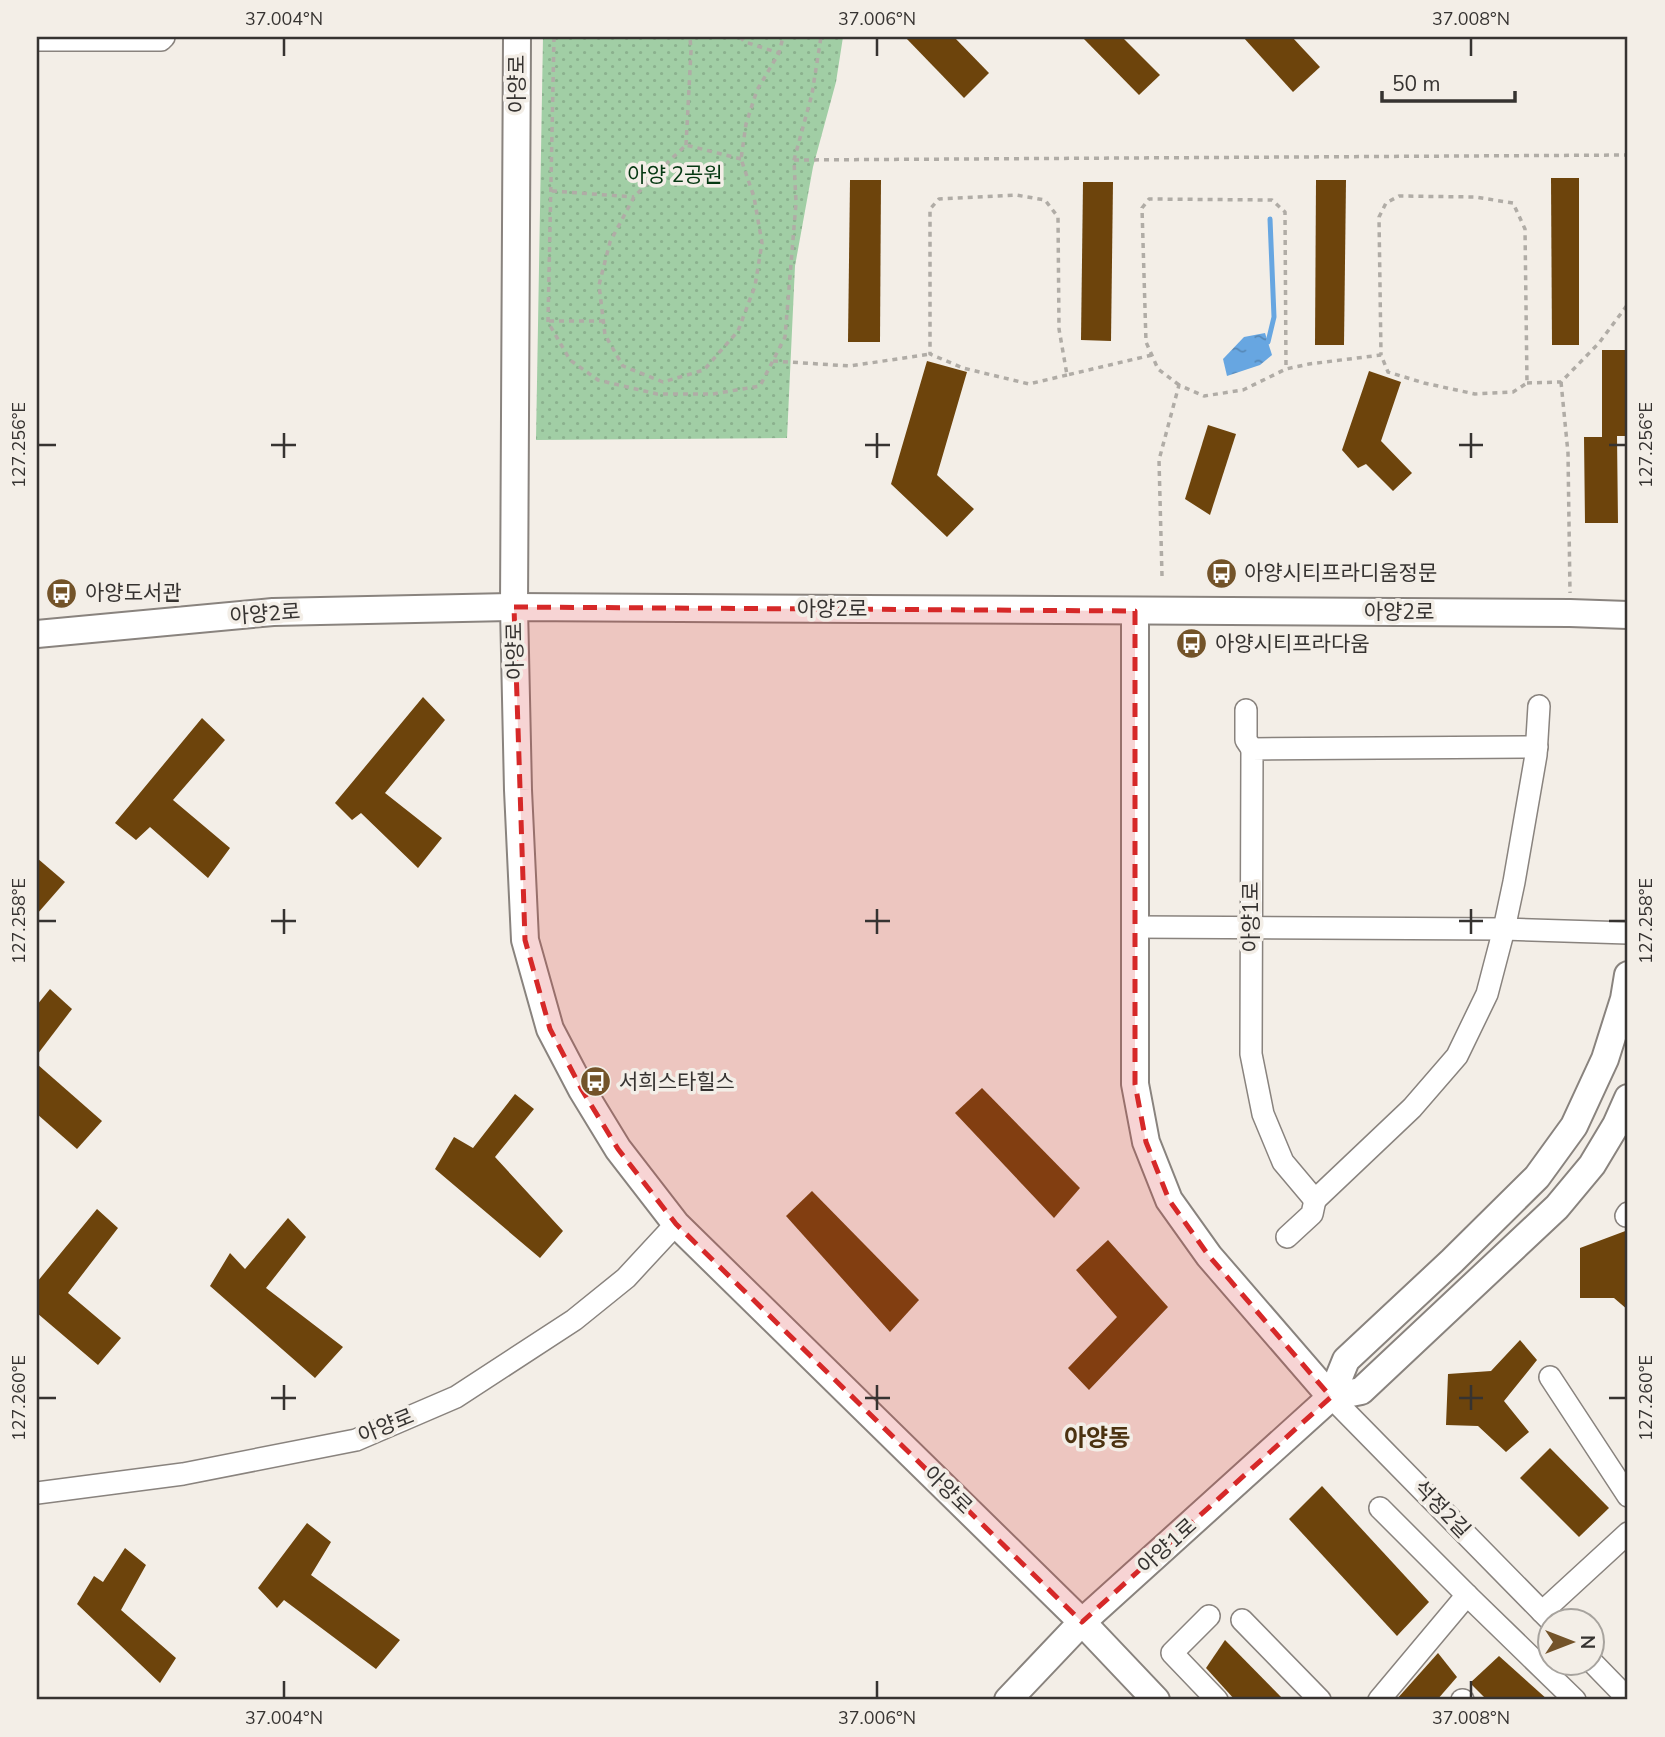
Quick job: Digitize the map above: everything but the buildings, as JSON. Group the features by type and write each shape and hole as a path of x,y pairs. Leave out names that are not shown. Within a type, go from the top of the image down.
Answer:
{"street":[{"path":"37,40 161,40 163,37"},
{"name":"아양로","path":"517,37 514,607 518,790 525,940 551,1029 582,1090 618,1149 676,1224 1082,1622 1156,1700"},
{"name":"아양2로","path":"37,634 273,612 514,607 1628,615"},
{"path":"1135,611 1135,1084 1146,1142 1169,1200 1209,1256 1331,1397"},
{"path":"1287,1237 1312,1214 1315,1200 1412,1108 1457,1056 1487,994 1504,929 1537,747 1539,706"},
{"name":"아양1로","path":"1246,710 1246,740 1252,749 1251,1054 1263,1114 1283,1162 1315,1200"},
{"path":"1252,749 1537,747"},
{"path":"1135,927 1504,929 1628,933"},
{"name":"아양1로","path":"1008,1700 1082,1622 1331,1397 1346,1360 1537,1177 1574,1126 1605,1059 1624,999 1628,975"},
{"name":"아양1로","path":"1331,1397 1361,1391 1557,1207 1592,1165 1616,1125 1628,1098"},
{"name":"아양로","path":"37,1493 183,1474 356,1440 456,1397 574,1320 626,1278 676,1224"},
{"path":"1550,1377 1628,1496"},
{"name":"석정2길","path":"1331,1397 1538,1608"},
{"path":"1380,1508 1575,1700"},
{"path":"1556,1608 1628,1533"},
{"path":"1379,1700 1467,1595"},
{"path":"1209,1616 1172,1653 1217,1700"},
{"path":"1242,1620 1320,1700"},
{"path":"1606,1677 1628,1699"}],"path":[{"path":"554,37 548,321 570,360 598,380 657,394 713,394 760,386 785,337 796,203 794,160 812,94 821,37"},
{"path":"690,37 686,145 634,197 610,242 599,285 605,335 624,366 663,382 704,370 738,331 755,286 762,243 754,197 741,159 746,124 757,90 779,53 782,37"},
{"path":"740,37 745,42 779,53"},
{"path":"686,145 741,159"},
{"path":"794,160 1628,155"},
{"path":"552,191 634,197"},
{"path":"930,354 930,209 939,199 1017,195 1045,200 1058,218 1059,329 1067,375"},
{"path":"1527,383 1525,229 1513,203 1475,197 1399,196 1386,203 1379,217 1381,355 1388,372 1475,394 1513,392 1527,383 1562,382 1599,343 1628,304"},
{"path":"1286,369 1284,212 1272,200 1149,199 1142,208 1146,341 1158,369 1179,385 1204,396 1243,390 1286,369 1381,355"},
{"path":"548,321 603,321"},
{"path":"773,361 850,366 930,354 963,368 1029,384 1152,355"},
{"path":"1562,382 1568,453 1570,613"},
{"path":"1162,576 1159,460 1179,385"}],"highlighted area":[{"path":"514,607 1135,611 1135,1084 1146,1142 1169,1200 1209,1256 1331,1397 1082,1622 676,1224 618,1149 582,1090 550,1029 525,940"}],"green space":[{"name":"아양 2공원","path":"543,37 843,37 836,82 813,167 795,266 787,438 536,440"}],"water":[{"path":"1265,333 1272,355 1260,365 1227,376 1223,359 1244,337"}],"waterway":[{"path":"1268,342 1274,317 1270,219"}],"place":[{"name":"아양시티프라디움정문","path":"1221,573"},
{"name":"아양도서관","path":"62,593"},
{"name":"아양시티프라다움","path":"1192,644"},
{"name":"서희스타힐스","path":"596,1082"}],"district":[{"name":"아양동","path":"1097,1438"}]}
